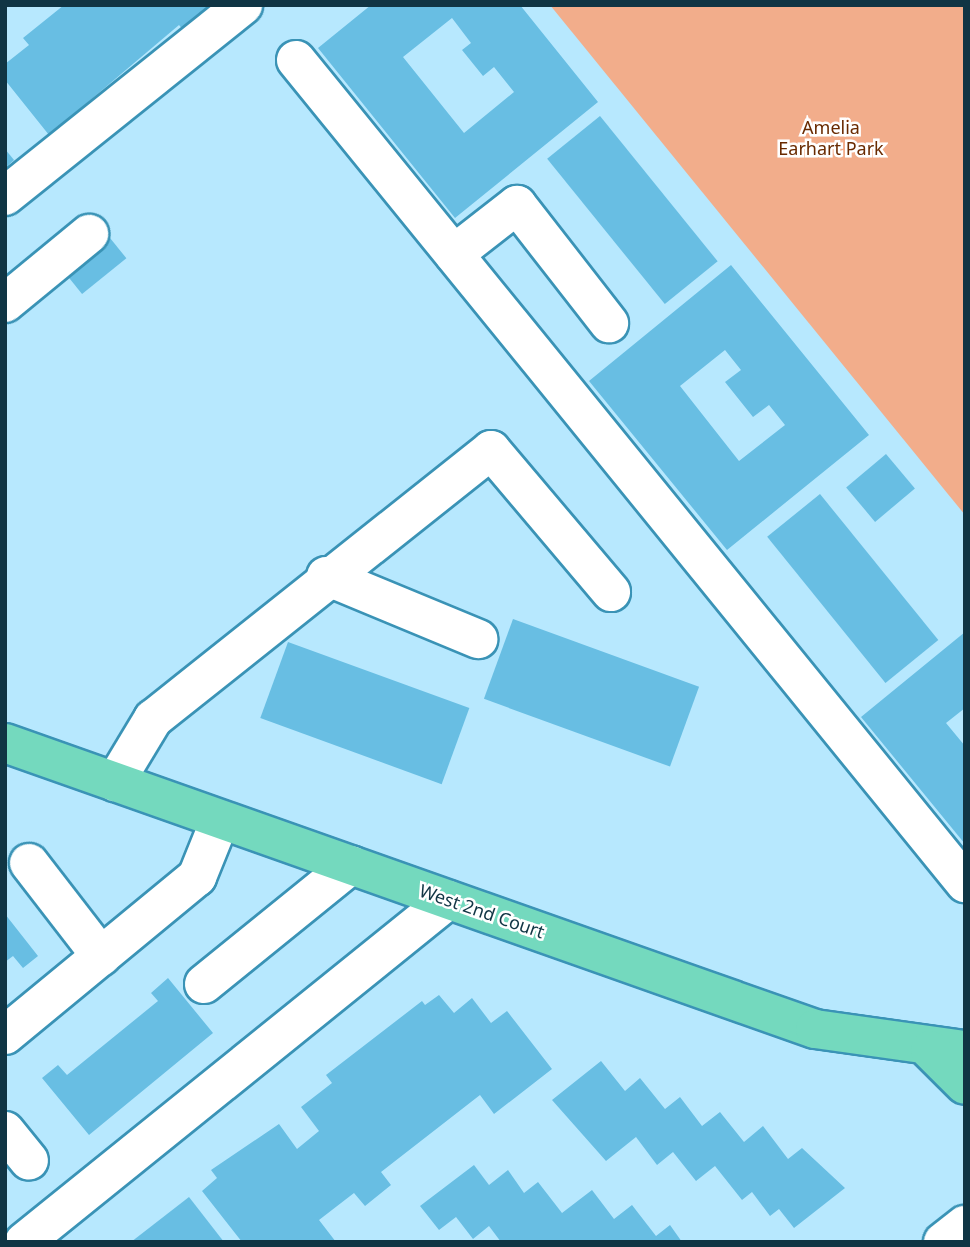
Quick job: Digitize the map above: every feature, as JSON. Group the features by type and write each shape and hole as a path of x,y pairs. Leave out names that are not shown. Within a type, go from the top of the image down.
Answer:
{"main road":[{"name":"West 2nd Court","path":"5,743 815,1029 948,1050"},
{"path":"948,1050 965,1085"}],"street":[{"path":"5,196 243,5"},
{"path":"296,60 965,883"},
{"path":"454,254 517,205 609,323"},
{"path":"5,303 89,234"},
{"path":"115,782 153,719 326,576 491,450 611,593"},
{"path":"326,576 478,639"},
{"path":"5,1035 197,877 220,820"},
{"path":"29,863 101,956"},
{"path":"204,984 351,865"},
{"path":"24,1242 448,900"},
{"path":"5,1131 29,1161"},
{"path":"943,1242 965,1225"}],"green space":[{"name":"Amelia Earhart Park","path":"550,5 965,5 965,515"}],"building":[{"path":"64,5 214,5 183,30 179,25 49,135 5,80 5,64 29,45 23,38"},
{"path":"371,5 520,5 598,102 455,218 318,48","holes":["452,18 471,43 462,50 483,76 494,67 514,92 464,133 403,57"]},
{"path":"600,116 718,261 665,304 547,159"},
{"path":"5,149 14,160 5,168"},
{"path":"110,238 126,258 82,294 66,274"},
{"path":"731,265 869,435 727,550 589,381","holes":["725,350 741,370 725,382 753,417 769,405 785,425 739,461 680,386"]},
{"path":"886,454 915,488 875,522 846,487"},
{"path":"820,494 938,640 885,683 767,537"},
{"path":"513,619 699,687 670,767 484,699"},
{"path":"965,632 965,708 946,723 965,746 965,844 861,717"},
{"path":"288,642 469,708 442,784 260,718"},
{"path":"5,914 38,956 23,968 13,956 5,962"},
{"path":"168,978 213,1033 89,1135 42,1078 58,1065 67,1075 158,1001 151,993"},
{"path":"439,995 454,1013 472,998 491,1023 507,1011 552,1069 494,1114 480,1095 381,1172 391,1185 365,1206 354,1193 319,1220 336,1242 242,1242 202,1191 217,1178 211,1170 279,1124 297,1149 319,1131 301,1107 332,1083 326,1075 422,1001 425,1005"},
{"path":"601,1061 625,1091 640,1078 665,1109 680,1097 702,1126 720,1112 744,1142 763,1126 788,1159 802,1148 845,1188 794,1228 779,1209 770,1216 752,1192 742,1200 715,1166 696,1181 673,1152 657,1165 636,1137 606,1161 552,1100"},
{"path":"474,1165 489,1185 508,1170 524,1193 538,1182 562,1213 592,1190 614,1219 632,1205 656,1236 670,1225 682,1242 501,1242 489,1226 473,1239 456,1217 439,1230 420,1206"},
{"path":"189,1197 224,1242 131,1242"}]}
